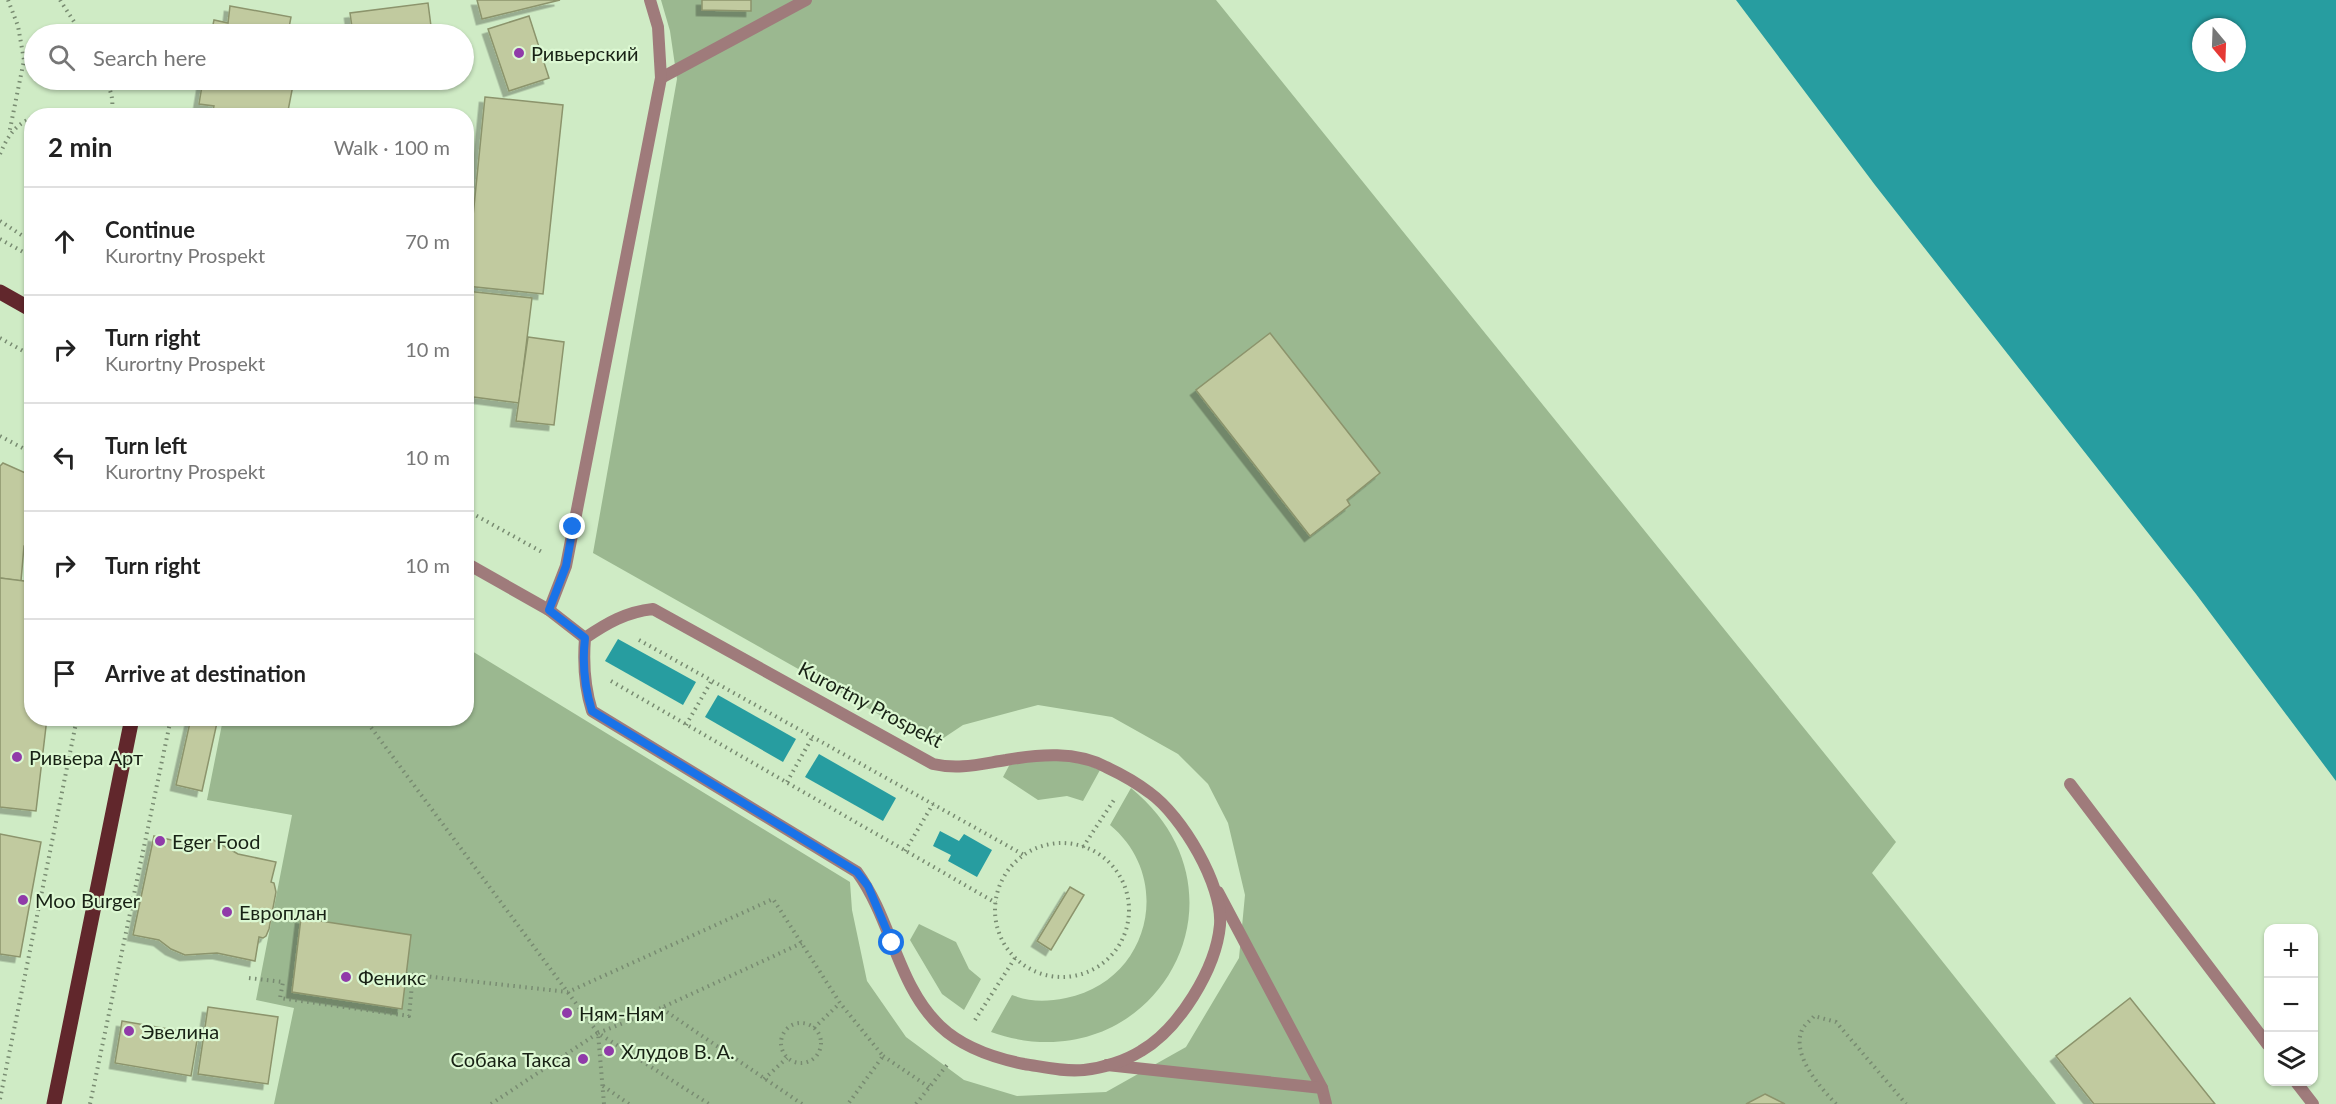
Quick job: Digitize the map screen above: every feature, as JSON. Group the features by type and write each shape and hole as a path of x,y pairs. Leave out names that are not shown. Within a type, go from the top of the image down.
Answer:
{"main road":[{"path":"0,292 24,306"},
{"path":"54,1104 130,726"}],"street":[{"path":"549,610 566,566 661,78 658,27 650,0"},
{"path":"661,78 806,0"},
{"path":"474,568 549,610 585,638"},
{"name":"Kurortny Prospekt","path":"653,609 933,764 950,768 966,768 1028,757 1063,756 1094,761 1128,779 1151,794 1168,811 1202,860 1215,886 1220,924 1212,958 1194,996 1163,1034 1141,1051 1107,1065 1084,1070 1064,1070 1001,1059 961,1042 940,1026 921,1002 905,976 868,886 857,872 592,711 585,688 582,664 585,638 608,622 625,615 653,609"},
{"path":"2070,784 2264,1040"},
{"path":"1215,886 1322,1088 1326,1104"},
{"path":"1107,1065 1322,1088"},
{"path":"2299,1086 2313,1104"}],"path":[{"path":"0,154 9,134 24,60 18,26 8,0"},
{"path":"60,0 76,24"},
{"path":"111,90 112,108"},
{"path":"9,134 24,122"},
{"path":"0,221 24,237"},
{"path":"0,238 24,252"},
{"path":"0,338 24,352"},
{"path":"0,436 24,449"},
{"path":"474,514 566,566"},
{"path":"637,639 1024,855"},
{"path":"686,725 712,680"},
{"path":"616,684 996,903"},
{"path":"0,1099 75,726"},
{"path":"90,1104 169,726"},
{"path":"370,726 598,1033 709,1104"},
{"path":"787,782 813,736"},
{"path":"1083,847 1128,779"},
{"path":"905,851 933,804"},
{"path":"1068,843 1090,849 1109,862 1123,881 1129,901 1128,922 1121,943 1107,959 1090,971 1069,977 1048,976 1028,969 1012,955 1000,937 994,915 997,892 1007,871 1024,855 1045,845 1068,843"},
{"path":"406,974 568,992 773,898 840,1003 883,1056 929,1087"},
{"path":"491,1104 598,1033 661,1008 802,943"},
{"path":"249,978 283,982 280,998 409,1016 413,974"},
{"path":"814,1028 840,1003"},
{"path":"661,1008 802,1104"},
{"path":"1836,1104 1812,1078 1799,1046 1802,1029 1814,1016 1836,1022 1906,1104"},
{"path":"799,1023 814,1028 820,1035 822,1044 816,1058 806,1064 799,1064 787,1058 781,1046 786,1030 799,1023"},
{"path":"598,1033 604,1104"},
{"path":"848,1104 883,1056"},
{"path":"764,1079 787,1058"},
{"path":"602,1086 629,1104"}],"green space":[{"path":"661,0 1216,0 1896,842 1872,873 2056,1104 274,1104 294,1008 256,1000 292,815 207,800 222,726 474,726 474,652 850,882 852,910 867,981 906,1037 964,1080 1017,1096 1106,1092 1186,1047 1239,958 1245,895 1228,823 1208,784 1178,754 1112,717 1038,705 963,725 933,745 593,553 677,79 670,31"},
{"path":"1075,760 1100,770 1083,801 1067,796 1038,800 1003,777 1011,762"},
{"path":"1131,788 1170,832 1188,880 1187,928 1170,972 1140,1008 1099,1033 1048,1042 991,1032 1012,995 1038,1001 1052,1000 1066,998 1094,988 1117,972 1134,950 1144,926 1147,899 1142,873 1130,847 1110,825"},
{"path":"919,924 956,942 969,969 981,979 964,1010 942,994 910,940"}],"water":[{"path":"1736,0 2336,0 2336,781 2196,594 1875,185"},
{"path":"618,639 696,682 683,705 605,661"},
{"path":"718,695 796,739 783,762 705,717"},
{"path":"819,754 896,798 883,821 805,777"},
{"path":"940,831 959,841 964,834 992,850 977,877 948,861 951,855 933,846"}],"building":[{"path":"477,0 560,0 482,19"},
{"path":"702,0 751,0 751,11 702,10"},
{"path":"428,3 431,24 352,24 350,13"},
{"path":"230,6 291,17 290,24 213,24 214,20 228,23"},
{"name":"Ривьерский","path":"529,16 549,78 509,91 488,29"},
{"path":"201,90 292,90 289,108 214,108 214,106 199,104"},
{"path":"485,97 563,105 543,294 474,287 474,206"},
{"path":"474,292 532,298 519,403 474,397"},
{"path":"1270,333 1380,473 1347,500 1350,505 1310,536 1196,390"},
{"path":"528,337 564,342 554,425 516,421"},
{"path":"3,463 24,472 24,546 21,581 0,578 0,466"},
{"path":"0,578 24,581 24,726 46,726 36,811 0,807"},
{"path":"189,726 216,726 202,791 176,785"},
{"path":"0,834 41,842 20,957 0,954"},
{"path":"154,836 176,841 210,838 238,854 276,862 271,882 274,883 276,892 269,929 266,936 259,937 255,961 217,953 185,955 159,940 133,935"},
{"path":"1070,887 1084,895 1051,950 1037,941"},
{"path":"301,918 411,935 402,1009 292,992"},
{"path":"2130,998 2215,1104 2094,1104 2056,1056"},
{"path":"208,1007 278,1017 268,1084 198,1074"},
{"path":"122,1021 198,1034 191,1076 115,1063"},
{"path":"1765,1094 1785,1104 1746,1104"}],"place":[{"name":"Ривьерский","path":"519,53"},
{"name":"Ривьера Арт","path":"17,757"},
{"name":"Eger Food","path":"160,841"},
{"name":"Moo Burger","path":"23,900"},
{"name":"Европлан","path":"227,912"},
{"name":"Феникс","path":"346,977"},
{"name":"Ням-Ням","path":"567,1013"},
{"name":"Эвелина","path":"129,1031"},
{"name":"Хлудов В. А.","path":"609,1051"},
{"name":"Собака Такса","path":"583,1059"}],"route":[{"path":"573,527 566,566 549,610 585,638 582,664 585,688 592,711 857,872 868,886 892,943"}]}
